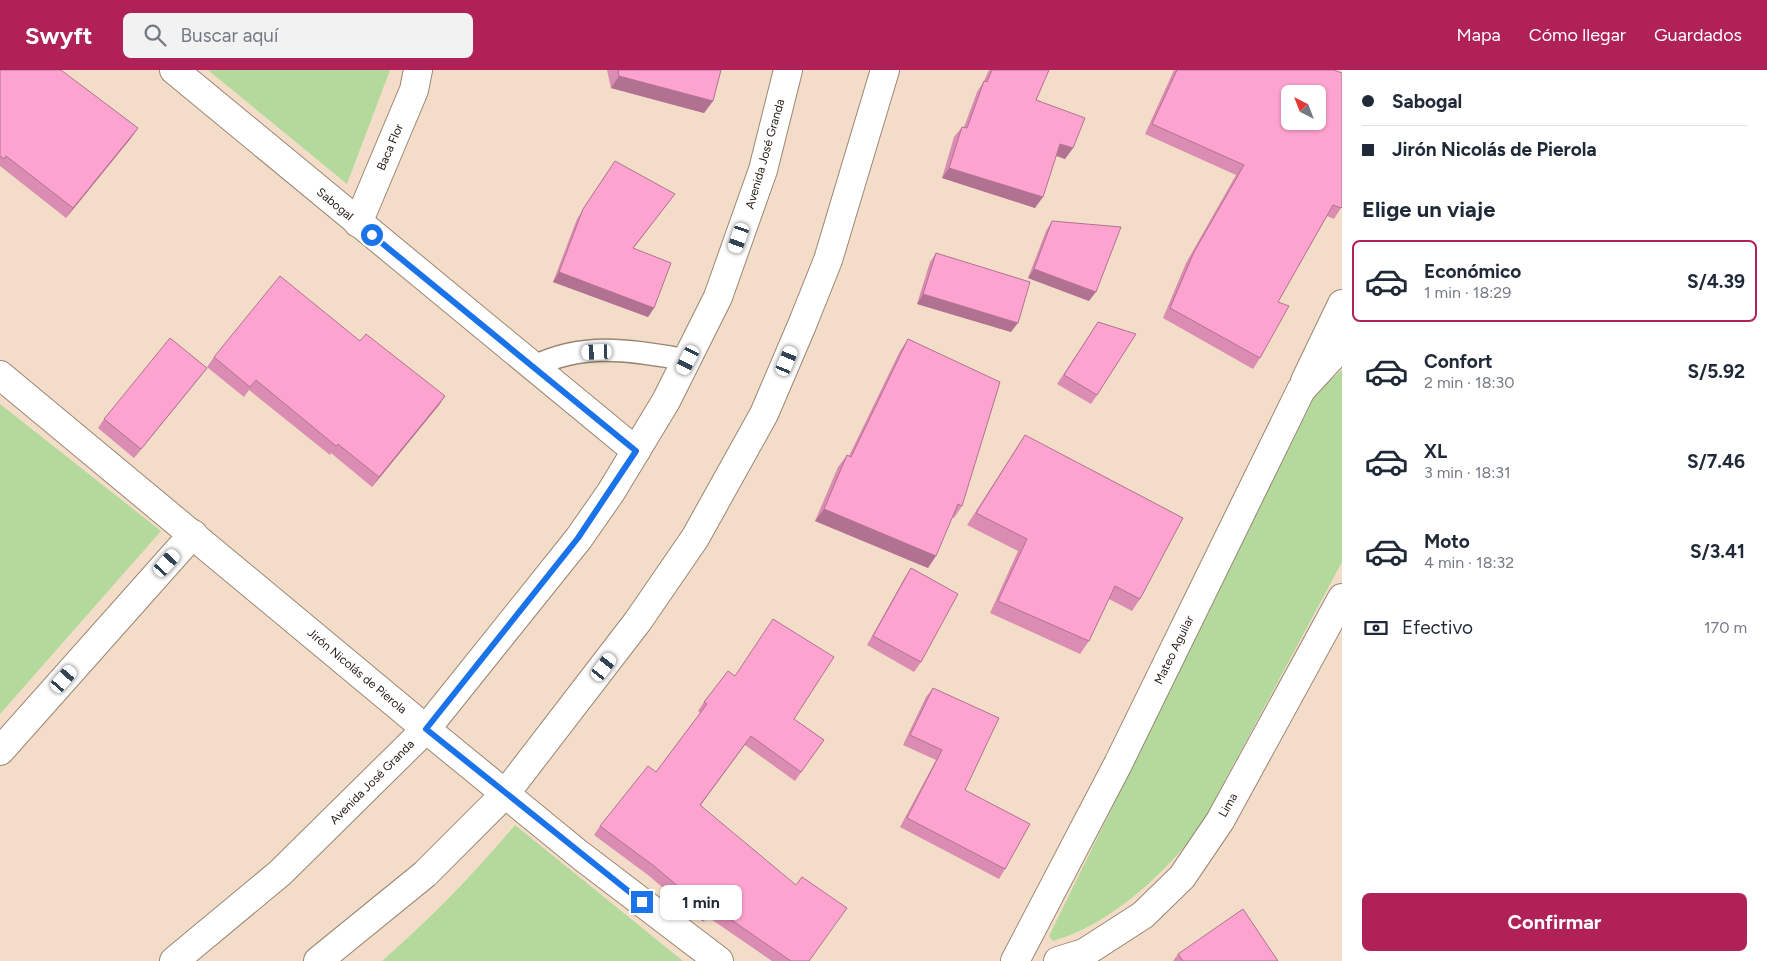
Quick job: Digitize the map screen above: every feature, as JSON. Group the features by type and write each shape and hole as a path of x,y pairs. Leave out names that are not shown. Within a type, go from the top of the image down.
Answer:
{"street":[{"name":"Sabogal","path":"174,70 636,451"},
{"name":"Baca Flor","path":"358,223 414,90 418,70"},
{"name":"Avenida José Granda","path":"174,961 280,873 426,729 578,538 636,451 688,360 718,297 763,170 788,70"},
{"path":"318,961 425,874 505,794 592,682 672,574 724,488 764,414 828,260 885,70"},
{"path":"1301,390 1342,304"},
{"name":"Mateo Aguilar","path":"1015,961 1118,764 1301,390 1342,348"},
{"name":"Jirón Nicolás de Pierola","path":"0,375 505,794 719,961"},
{"path":"0,751 193,534"},
{"name":"Lima","path":"1058,961 1084,953 1143,915 1182,877 1220,821 1342,598"}],"lane":[{"path":"533,367 566,353 619,350 688,360"}],"green space":[{"path":"208,70 390,70 347,184"},
{"path":"1342,370 1342,562 1200,827 1154,879 1116,910 1095,923 1053,941 1049,936 1245,537 1300,417 1318,391"},
{"path":"0,404 161,531 0,714"},
{"path":"515,825 683,961 382,961 451,896"}],"building":[{"path":"0,70 61,70 138,128 73,208 6,156 4,159 0,156"},
{"path":"618,70 721,70 713,101 619,76"},
{"path":"992,70 1049,70 1036,100 1085,118 1073,148 1060,144 1043,197 949,168 962,127 967,128 984,81 987,82"},
{"path":"1177,70 1334,70 1342,73 1342,207 1333,205 1278,302 1289,306 1260,358 1170,308 1194,252 1244,165 1152,124"},
{"path":"615,161 675,194 633,248 671,263 654,308 559,272 583,209"},
{"path":"1052,221 1121,227 1096,292 1034,269"},
{"path":"936,253 1030,282 1018,323 923,294"},
{"path":"280,276 360,341 366,334 445,396 379,477 338,444 336,446 256,380 250,387 214,357"},
{"path":"1098,322 1136,334 1097,395 1064,375"},
{"path":"170,338 207,368 141,449 104,419"},
{"path":"908,339 1000,382 962,506 958,504 936,556 824,509 847,455 851,457"},
{"path":"1025,435 1183,518 1140,599 1115,586 1089,641 998,601 1027,539 976,513"},
{"path":"911,568 958,594 921,662 873,636"},
{"path":"773,619 834,657 794,719 824,740 801,772 751,736 700,805 796,885 802,877 847,908 809,961 791,961 714,908 710,913 654,866 600,826 648,766 656,772 707,704 704,702 728,671 735,676"},
{"path":"933,688 999,718 965,790 1030,824 1005,869 907,818 942,750 910,735"},
{"path":"1243,909 1278,961 1183,961 1178,954"}],"route":[{"path":"372,235 636,451 611,492 578,538 426,729 580,855 642,902"}]}
